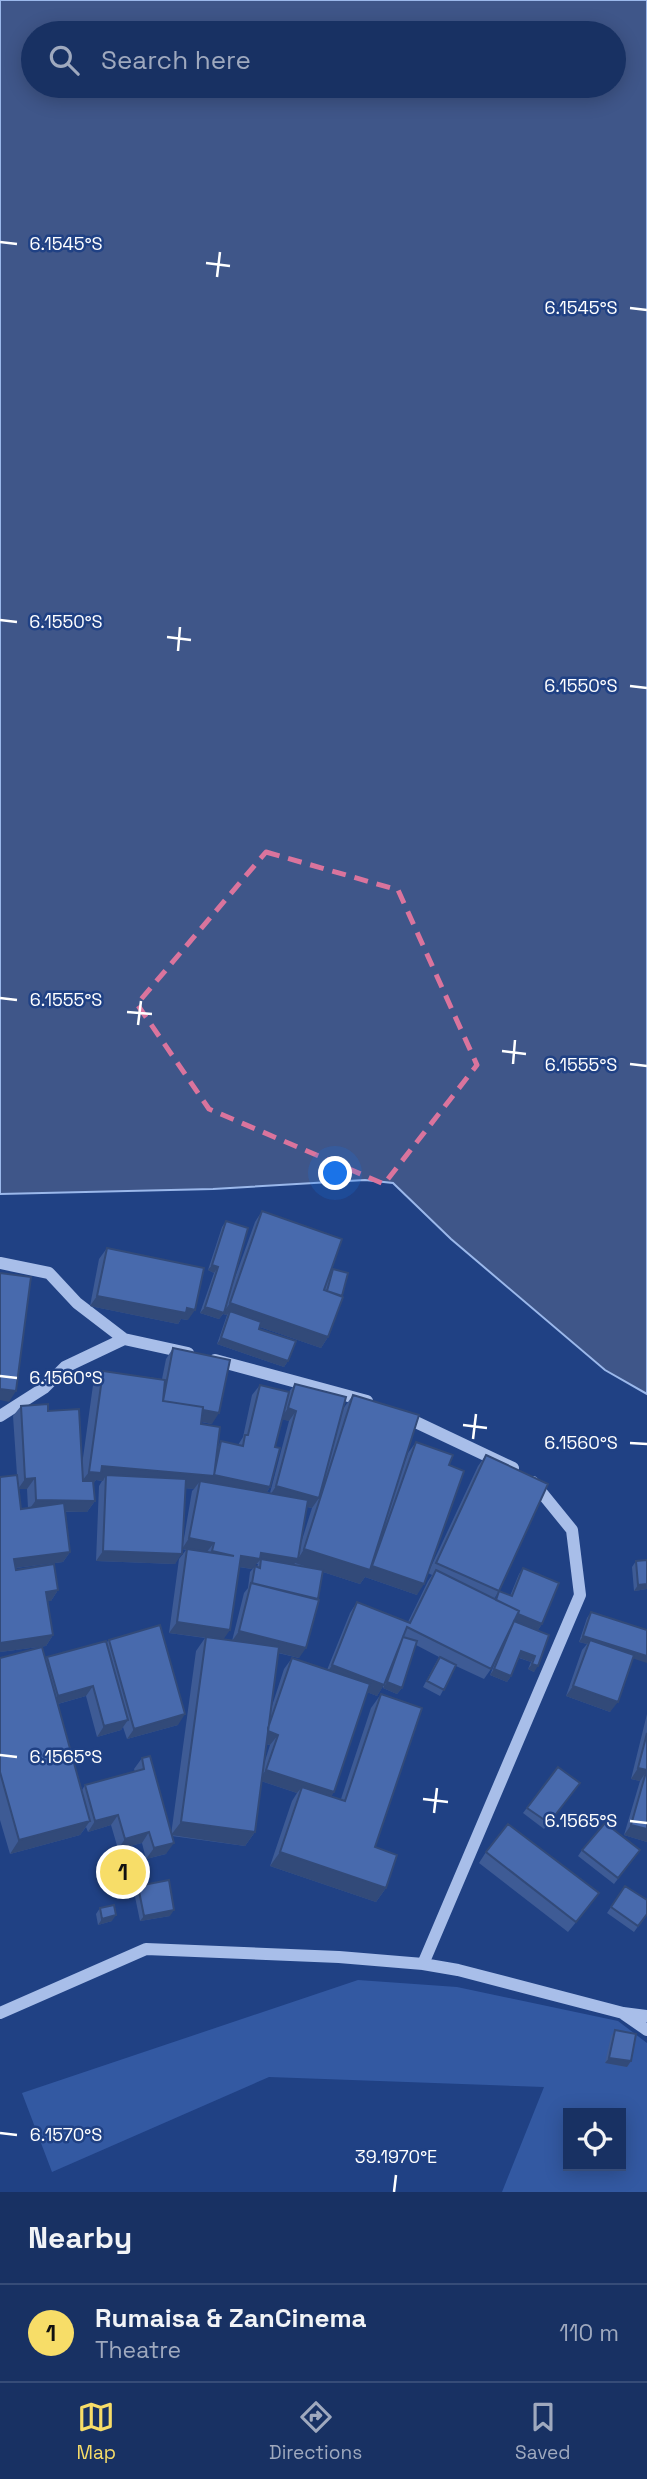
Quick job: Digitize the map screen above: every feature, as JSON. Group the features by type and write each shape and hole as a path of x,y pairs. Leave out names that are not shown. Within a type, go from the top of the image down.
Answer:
{"street":[{"path":"0,1263 49,1273 77,1303 124,1339 176,1350 374,1403 528,1475 572,1530 580,1595 424,1964"},
{"path":"0,1416 44,1388 65,1367 124,1339"},
{"path":"0,2013 146,1949 340,1957 424,1964 458,1970 623,2013 647,2016"},
{"path":"623,2013 647,2030"}],"highlighted area":[{"path":"266,852 398,890 477,1065 384,1184 209,1109 137,1004"}],"shaded area":[{"path":"0,0 647,0 647,1394 605,1370 451,1239 393,1183 365,1180 213,1189 0,1194"},
{"path":"358,1980 457,1987 618,2021 647,2043 647,2192 502,2192 544,2087 269,2077 52,2172 22,2093"}],"building":[{"path":"262,1211 342,1239 324,1290 343,1297 328,1337 230,1303"},
{"path":"226,1221 248,1228 224,1313 205,1307 218,1267 212,1265"},
{"path":"107,1248 204,1268 195,1310 187,1308 186,1313 97,1296"},
{"path":"333,1269 348,1273 342,1296 327,1291"},
{"path":"0,1273 31,1277 16,1391 0,1389"},
{"path":"230,1311 261,1322 259,1329 296,1341 288,1361 221,1338"},
{"path":"173,1348 230,1360 219,1413 203,1410 203,1407 163,1401"},
{"path":"103,1371 165,1380 163,1401 203,1407 201,1424 220,1427 214,1476 102,1466 101,1473 89,1472"},
{"path":"295,1384 346,1397 319,1498 276,1486 296,1411 288,1408"},
{"path":"260,1385 289,1392 275,1447 280,1448 270,1487 214,1475 221,1441 243,1446"},
{"path":"353,1395 419,1415 370,1570 304,1549"},
{"path":"48,1404 48,1411 79,1409 83,1481 93,1481 95,1501 36,1500 35,1478 25,1479 21,1406"},
{"path":"416,1442 453,1455 449,1465 464,1471 424,1584 372,1566"},
{"path":"486,1455 548,1484 499,1591 436,1563"},
{"path":"17,1475 21,1509 64,1503 70,1552 14,1559 16,1570 54,1564 58,1590 46,1592 53,1635 0,1643 0,1477"},
{"path":"106,1475 186,1479 182,1554 103,1551"},
{"path":"200,1481 308,1500 298,1559 261,1553 260,1559 241,1556 230,1630 177,1622 187,1549 234,1556 212,1551 214,1543 189,1538"},
{"path":"261,1559 323,1570 318,1599 252,1583 255,1566 260,1568"},
{"path":"647,1560 647,1584 638,1585 636,1561"},
{"path":"523,1568 559,1583 542,1624 518,1614 519,1611 496,1600 499,1591 512,1596"},
{"path":"436,1570 519,1611 491,1669 407,1627 384,1685 332,1665 357,1602 410,1623"},
{"path":"251,1583 319,1600 306,1648 239,1631"},
{"path":"591,1612 647,1630 647,1656 583,1636"},
{"path":"514,1621 549,1635 538,1666 532,1664 535,1656 521,1651 511,1676 494,1669"},
{"path":"160,1625 185,1714 134,1729 109,1640"},
{"path":"206,1637 279,1647 255,1832 181,1822"},
{"path":"403,1637 417,1641 402,1688 387,1682"},
{"path":"590,1640 634,1655 618,1702 573,1686"},
{"path":"106,1641 128,1720 104,1726 93,1686 58,1696 47,1657"},
{"path":"42,1647 90,1821 19,1840 0,1772 0,1658"},
{"path":"440,1657 456,1665 444,1690 427,1681"},
{"path":"292,1658 370,1684 334,1792 266,1770 278,1735 268,1731 268,1728"},
{"path":"381,1694 422,1708 375,1847 397,1855 386,1888 280,1852 302,1787 345,1801"},
{"path":"647,1733 647,1770 638,1768"},
{"path":"150,1756 174,1843 154,1848 149,1832 125,1839 118,1815 95,1821 85,1785 144,1769 142,1758"},
{"path":"558,1767 580,1783 549,1823 527,1808"},
{"path":"647,1772 647,1829 631,1825"},
{"path":"605,1823 640,1850 618,1878 582,1850"},
{"path":"508,1824 599,1893 576,1922 486,1852"},
{"path":"169,1880 174,1910 144,1916 138,1886"},
{"path":"625,1886 647,1900 647,1914 638,1926 611,1907"},
{"path":"114,1905 116,1915 102,1919 100,1908"},
{"path":"615,2030 636,2034 631,2061 609,2058"}],"place":[{"name":"Rumaisa & ZanCinema","path":"123,1872"}]}
